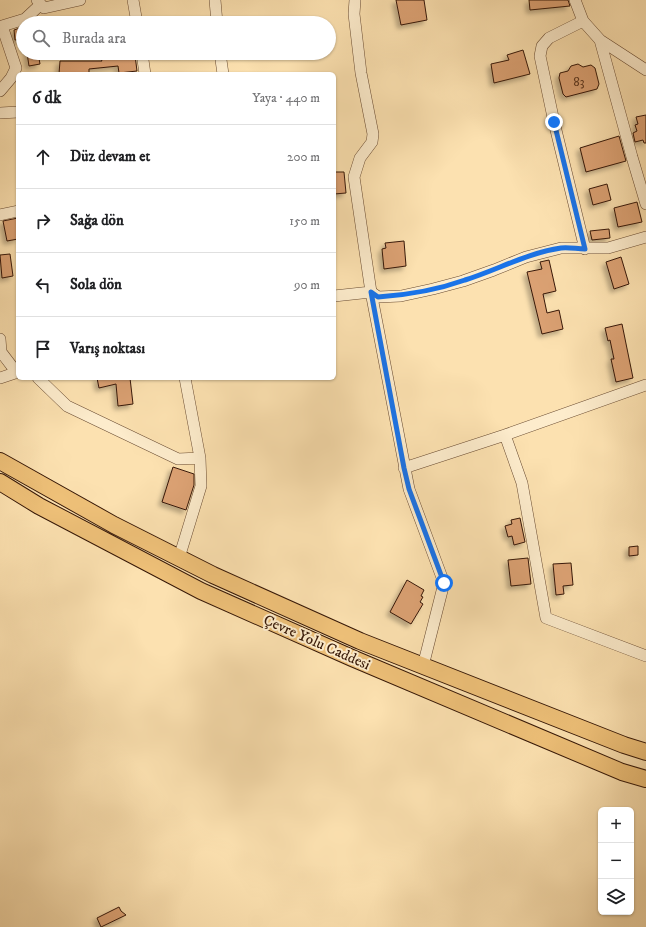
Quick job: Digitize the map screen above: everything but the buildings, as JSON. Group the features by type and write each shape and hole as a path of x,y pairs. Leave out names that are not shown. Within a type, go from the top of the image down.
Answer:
{"highway":[{"path":"0,451 28,470 50,489"},
{"name":"Çevre Yolu Caddesi","path":"0,461 114,525 213,575 353,638 624,745 646,752"},
{"name":"Çevre Yolu Caddesi","path":"0,482 39,506 201,591 359,661 622,772 646,779"},
{"path":"0,492 39,506"}],"street":[{"path":"27,16 38,2 44,8 80,0"},
{"path":"133,0 135,16"},
{"path":"215,0 217,16"},
{"path":"355,0 354,14 361,73 373,134 372,142 360,158 354,177 371,292 409,489 444,583 423,666"},
{"path":"576,0 583,21 600,40 646,70"},
{"path":"583,21 549,38 542,46 540,56 554,122 585,249"},
{"path":"0,91 11,78 16,68 2,26 16,22"},
{"path":"600,40 646,204"},
{"path":"143,60 145,72"},
{"path":"221,60 223,72"},
{"path":"0,114 16,112"},
{"path":"0,214 16,211"},
{"path":"336,296 371,292 378,297 400,296 463,281 526,257 561,248 608,248 646,237"},
{"path":"0,339 1,352 16,372"},
{"path":"1,376 16,373"},
{"path":"40,380 67,406 178,459 200,458"},
{"path":"179,558 201,486 200,458 185,380"},
{"path":"404,468 505,435 646,385"},
{"path":"505,435 522,483 546,618 646,656"}],"route":[{"path":"444,583 409,489 371,292 378,297 400,296 463,281 526,257 561,248 585,249 554,122"}]}
